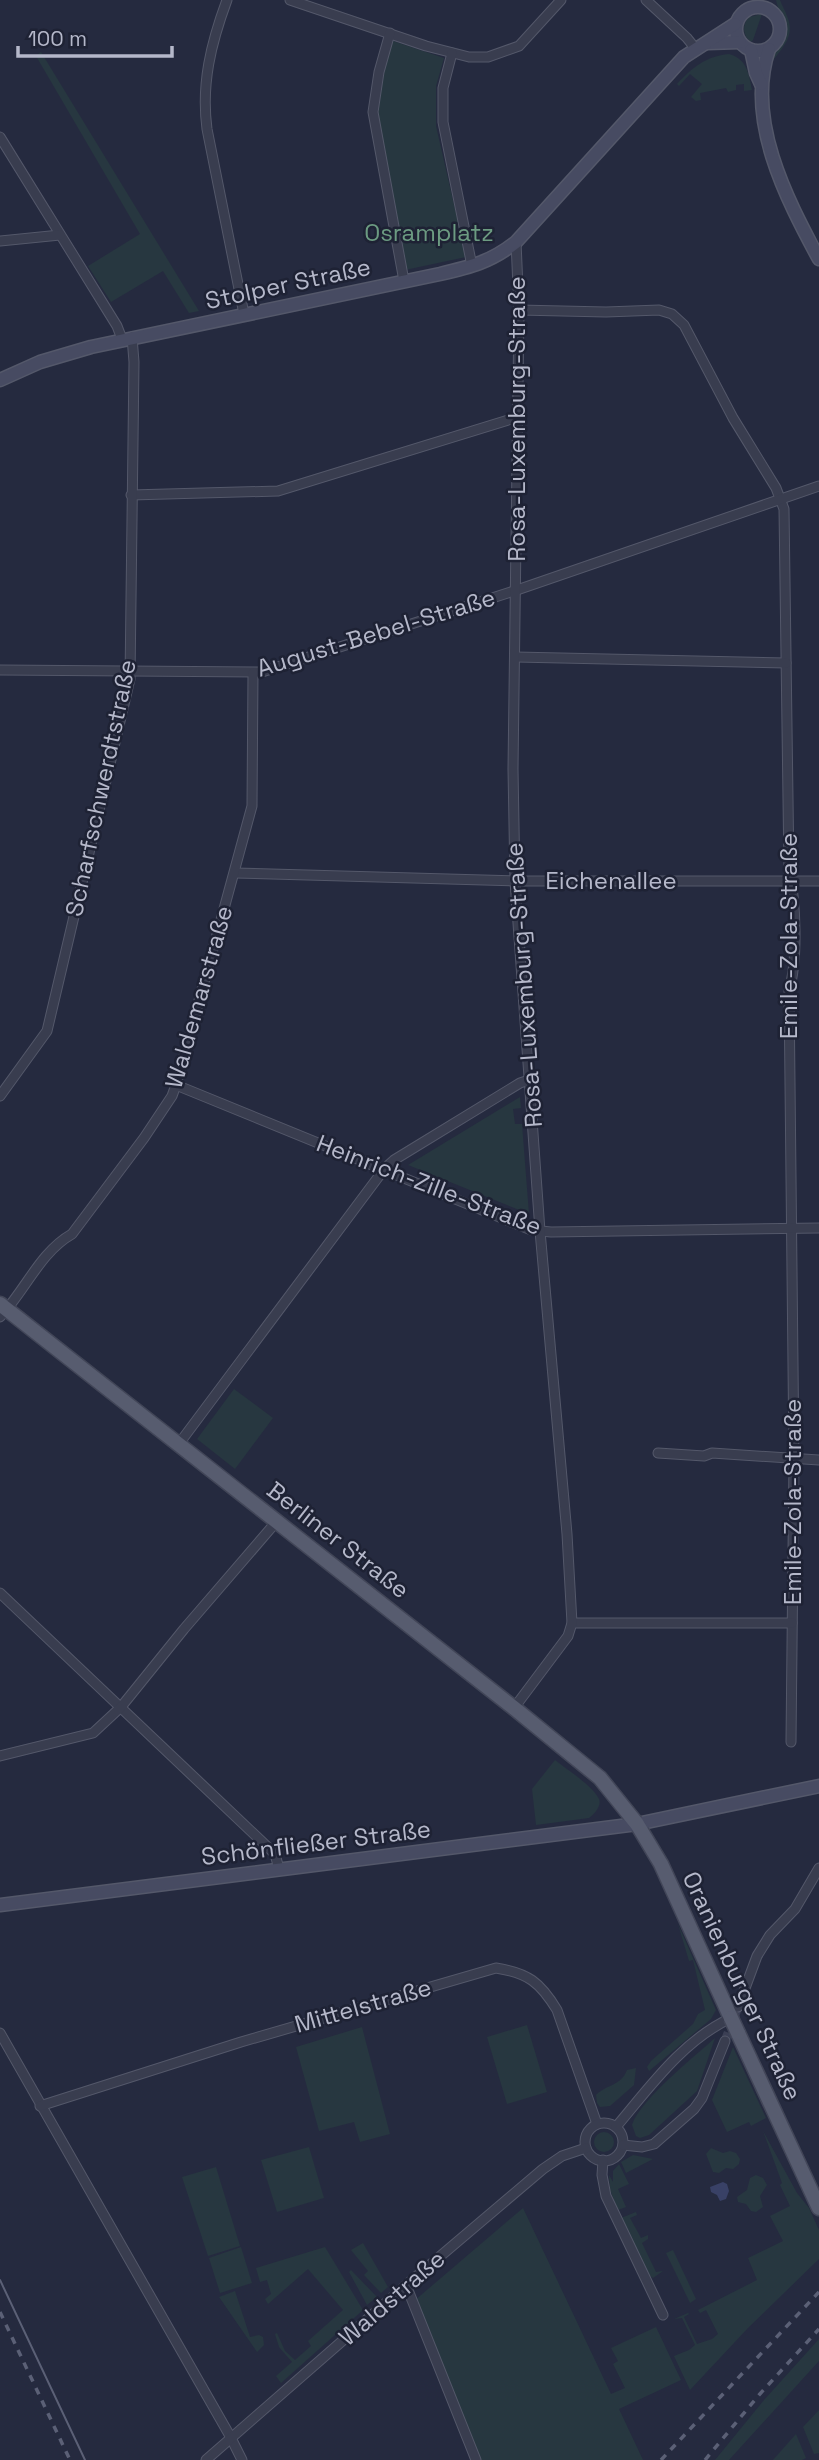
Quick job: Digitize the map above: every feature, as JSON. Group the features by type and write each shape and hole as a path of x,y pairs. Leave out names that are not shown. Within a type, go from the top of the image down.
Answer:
{"main road":[{"path":"761,84 769,49 779,35 780,27 772,6 764,7 756,3 739,16 735,30 740,42 751,50 769,49"},
{"name":"Stolper Straße","path":"0,380 50,359 127,338 472,267 499,256 516,242 660,81 695,48 736,24"},
{"name":"Stolper Straße","path":"707,43 740,42"},
{"path":"751,50 761,84 765,119 778,176 786,197 819,259"},
{"name":"Berliner Straße","path":"2,1310 277,1521 514,1708 600,1778 637,1824"},
{"name":"Schönfließer Straße","path":"0,1905 637,1824 819,1786"},
{"name":"Oranienburger Straße","path":"637,1824 673,1888 730,2014 732,2037 819,2208"}],"street":[{"path":"227,0 213,38 205,100 207,129 244,314"},
{"path":"290,0 469,57 488,57 512,50 524,42 561,0"},
{"path":"646,0 695,48"},
{"path":"390,33 379,72 373,112 404,281"},
{"path":"452,53 443,88 443,122 472,267"},
{"name":"Scharfschwerdtstraße","path":"0,137 117,327 127,338 134,362 131,670 47,1031 0,1096"},
{"path":"0,241 60,234"},
{"name":"Rosa-Luxemburg-Straße","path":"516,242 519,310 514,881 540,1231 568,1534 572,1623"},
{"name":"Emile-Zola-Straße","path":"519,310 659,310 673,314 684,325 733,418 782,498 789,870 792,881 794,973 789,990 794,1458 791,1742"},
{"path":"131,495 278,491 518,417"},
{"name":"August-Bebel-Straße","path":"0,670 253,673 517,590 819,486"},
{"path":"516,657 786,663"},
{"name":"Waldemarstraße","path":"2,1310 49,1253 74,1231 172,1096 235,873 254,795 253,673"},
{"name":"Eichenallee","path":"235,873 514,881 819,881"},
{"path":"178,1445 384,1168 500,1095 529,1080"},
{"name":"Heinrich-Zille-Straße","path":"176,1085 540,1231 819,1228"},
{"path":"658,1454 704,1456 712,1453 819,1460"},
{"path":"0,1756 93,1733 121,1707 277,1521"},
{"path":"0,1593 275,1854 279,1869"},
{"path":"514,1708 568,1636 572,1623 792,1623"},
{"path":"616,2127 662,2072 730,2014 757,1956 770,1935 795,1909 819,1868"},
{"name":"Mittelstraße","path":"40,2105 278,2031 496,1968 525,1975 539,1984 550,1997 597,2124"},
{"path":"0,2034 242,2460"},
{"path":"622,2145 642,2147 654,2144 694,2109 732,2037"},
{"path":"607,2123 616,2127 621,2134 622,2145 617,2155 603,2160 593,2157 586,2148 587,2136 597,2124 607,2123"},
{"name":"Waldstraße","path":"205,2460 543,2169 562,2156 586,2148"},
{"path":"603,2160 602,2175 606,2196 663,2315"},
{"path":"406,2285 476,2460"}],"green space":[{"path":"776,0 780,0 790,30 783,47 771,63 786,32"},
{"path":"762,14 751,42 744,30 745,23 749,17"},
{"name":"Osramplatz","path":"393,41 444,58 436,86 436,126 466,257 405,270 377,113 381,75 389,44"},
{"path":"41,52 199,311 189,313 163,271 111,302 88,266 140,234 36,56"},
{"path":"729,54 743,63 752,90 744,91 744,84 736,85 736,90 728,92 726,88 700,93 701,100 696,101 691,97 702,84 690,74 679,86 677,84 700,64 713,57"},
{"path":"520,1097 521,1108 513,1109 515,1124 522,1124 529,1214 408,1165"},
{"path":"234,1389 273,1418 235,1469 197,1439"},
{"path":"555,1760 596,1794 599,1804 589,1818 536,1825 532,1789"},
{"path":"678,1924 716,2010 711,2019 649,2071 647,2067 651,2061 705,2010 693,1960 689,1961"},
{"path":"527,2025 547,2092 507,2104 487,2037"},
{"path":"362,2027 390,2134 360,2142 354,2122 319,2131 296,2047"},
{"path":"715,2038 697,2091 649,2135 640,2138 636,2136 632,2125 645,2104"},
{"path":"733,2047 766,2118 751,2126 749,2122 727,2132 712,2100"},
{"path":"636,2068 634,2085 610,2106 600,2107 596,2095 621,2079 627,2070"},
{"path":"763,2131 797,2193 809,2208 819,2230 819,2259 748,2328 690,2390 674,2356 695,2345 682,2318 674,2319 688,2313 684,2317 697,2344 712,2339 718,2334 706,2310 700,2313 698,2310 757,2280 748,2258 783,2241 770,2216 790,2206 780,2185 782,2183"},
{"path":"604,2132 611,2135 614,2142 611,2149 604,2152 597,2149 594,2142 597,2135"},
{"path":"309,2147 324,2198 277,2212 261,2160"},
{"path":"711,2148 723,2153 736,2153 740,2159 739,2164 733,2169 713,2172 706,2154"},
{"path":"633,2155 653,2159 626,2173 621,2162"},
{"path":"619,2164 629,2184 618,2189 626,2207 618,2210 610,2190 609,2175 613,2182 613,2171"},
{"path":"216,2167 240,2246 208,2256 182,2177"},
{"path":"756,2175 763,2178 767,2185 760,2196 763,2207 756,2212 751,2211 746,2204 738,2202 737,2197 747,2190 750,2178"},
{"path":"523,2208 611,2394 625,2388 613,2364 618,2361 611,2348 656,2327 681,2380 619,2409 643,2460 477,2460 414,2301"},
{"path":"636,2212 637,2215 630,2218 641,2238 648,2235 648,2239 642,2243 656,2272 663,2271 653,2278 621,2218"},
{"path":"363,2243 388,2287 381,2293 364,2275 368,2271 351,2250"},
{"path":"241,2247 252,2283 220,2293 209,2258"},
{"path":"325,2247 363,2310 281,2383 276,2376 292,2362 279,2347 275,2334 277,2333 285,2351 295,2360 311,2346 308,2341 343,2310 308,2269 268,2304 265,2299 271,2294 267,2280 260,2282 256,2268"},
{"path":"673,2250 696,2299 690,2303 666,2253"},
{"path":"351,2270 377,2297 367,2305 349,2272"},
{"path":"235,2291 250,2337 263,2337 264,2345 257,2352 219,2297"},
{"path":"819,2339 819,2361 729,2460 715,2460 764,2400"},
{"path":"819,2410 819,2453 814,2454 803,2427"},
{"path":"796,2434 806,2458 773,2460"}],"water":[{"path":"723,2182 727,2184 729,2191 726,2199 720,2201 710,2187"}],"tunnel":[{"path":"725,2041 738,2007"}],"tram line":[{"path":"0,2280 85,2460"}],"railway":[{"path":"661,2460 819,2292"},
{"path":"0,2312 70,2460"},
{"path":"705,2460 819,2329"}]}
